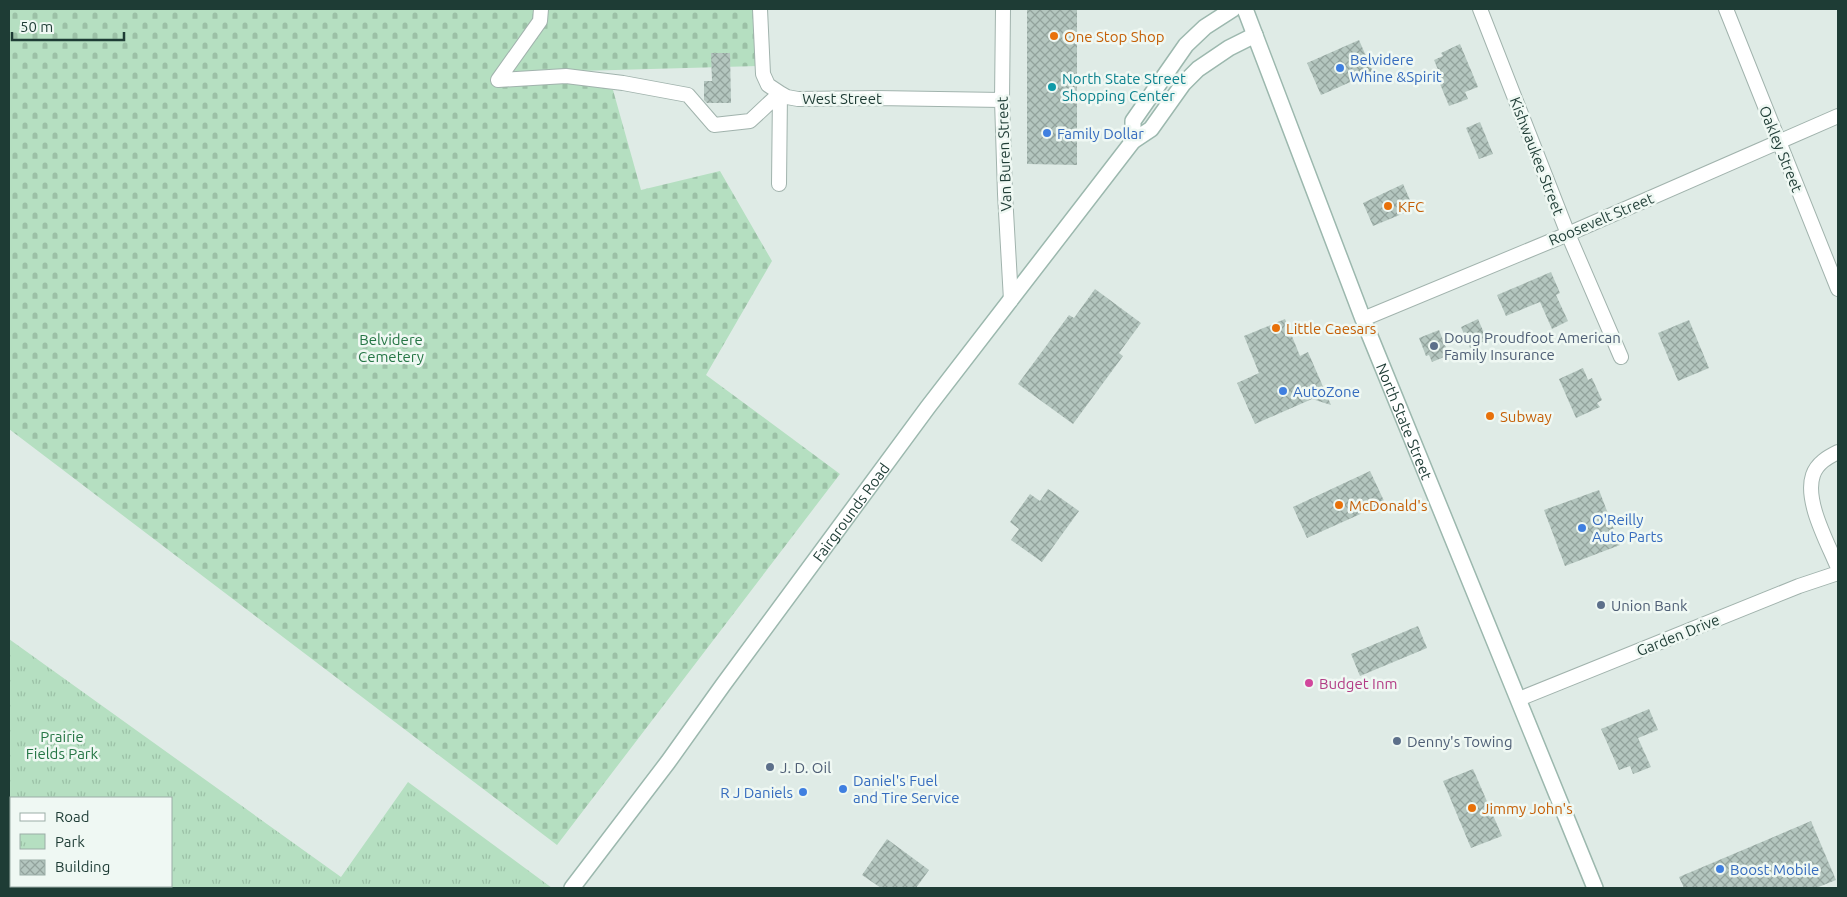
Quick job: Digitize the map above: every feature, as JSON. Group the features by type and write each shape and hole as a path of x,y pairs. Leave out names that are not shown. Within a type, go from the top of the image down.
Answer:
{"main road":[{"path":"1134,141 1133,121 1186,45 1205,27 1233,9"},
{"name":"North State Street","path":"1245,9 1363,319 1595,888"},
{"name":"Fairgrounds Road","path":"572,888 668,762 919,418 1134,141 1151,129 1172,97 1198,69 1229,48 1254,35"}],"street":[{"name":"West Street","path":"541,9 540,22 498,80 566,76 623,83 688,96 714,125 750,121 780,93 787,97 798,99 1002,100"},
{"path":"760,9 763,74 768,85 780,93 778,184"},
{"name":"Van Buren Street","path":"1003,9 1002,100 1011,300"},
{"name":"Kishwaukee Street","path":"1480,9 1568,234 1621,357"},
{"name":"Oakley Street","path":"1726,9 1838,289"},
{"name":"Roosevelt Street","path":"1363,319 1568,234 1838,116"},
{"path":"1838,452 1827,457 1817,467 1812,476 1811,495 1815,511 1838,568"},
{"name":"Garden Drive","path":"1519,700 1799,586 1838,573"}],"green space":[{"name":"Belvidere Cemetery","path":"9,9 757,9 758,66 504,73 588,84 613,90 641,190 720,171 772,261 706,375 840,474 557,845 9,429"},
{"name":"Prairie Fields Park","path":"9,639 341,877 408,782 552,888 9,888"}],"building":[{"name":"North State Street Shopping Center","path":"1027,9 1077,9 1077,165 1027,164"},
{"name":"Belvidere Whine &Spirit","path":"1359,40 1373,72 1321,95 1307,63"},
{"path":"1460,44 1478,87 1465,92 1468,99 1449,106 1438,79 1441,77 1434,60 1443,56 1441,53"},
{"path":"711,53 730,53 731,103 707,103 704,100 704,81 712,81"},
{"path":"1480,122 1493,154 1479,159 1466,128"},
{"name":"KFC","path":"1403,184 1414,209 1373,226 1363,203"},
{"path":"1551,272 1560,293 1556,295 1568,321 1552,329 1540,302 1506,316 1497,295"},
{"path":"1095,289 1141,323 1119,353 1123,356 1073,424 1018,384 1069,315 1074,318"},
{"name":"AutoZone","path":"1285,319 1300,356 1308,352 1331,405 1312,399 1255,424 1237,383 1259,373 1244,336"},
{"path":"1478,319 1487,340 1470,348 1461,327"},
{"path":"1689,320 1709,368 1678,381 1658,333"},
{"name":"Doug Proudfoot American Family Insurance","path":"1439,330 1449,355 1432,362 1429,355 1426,356 1419,338"},
{"path":"1583,368 1588,380 1592,378 1602,400 1597,403 1600,407 1576,418 1559,379"},
{"name":"McDonald's","path":"1370,471 1385,503 1307,538 1293,507"},
{"path":"1048,489 1079,511 1042,562 1011,540 1019,529 1010,522 1030,494 1040,501"},
{"name":"O'Reilly Auto Parts","path":"1599,490 1620,545 1565,566 1544,510"},
{"path":"1418,626 1427,648 1360,676 1351,654"},
{"path":"1649,709 1658,730 1638,738 1651,767 1633,774 1630,766 1619,770 1601,729"},
{"name":"Jimmy John's","path":"1473,769 1502,836 1471,848 1443,781"},
{"path":"1811,821 1836,880 1816,888 1684,888 1679,877"},
{"path":"887,839 929,870 916,888 881,888 862,875"}],"place":[{"name":"One Stop Shop","path":"1054,36"},
{"name":"Belvidere Whine &Spirit","path":"1340,68"},
{"name":"North State Street Shopping Center","path":"1052,87"},
{"name":"Family Dollar","path":"1047,133"},
{"name":"KFC","path":"1388,206"},
{"name":"Little Caesars","path":"1276,328"},
{"name":"Doug Proudfoot American Family Insurance","path":"1434,346"},
{"name":"AutoZone","path":"1283,391"},
{"name":"Subway","path":"1490,416"},
{"name":"McDonald's","path":"1339,505"},
{"name":"O'Reilly Auto Parts","path":"1582,528"},
{"name":"Union Bank","path":"1601,605"},
{"name":"Budget Inm","path":"1309,683"},
{"name":"Denny's Towing","path":"1397,741"},
{"name":"J. D. Oil","path":"770,767"},
{"name":"Daniel's Fuel and Tire Service","path":"843,789"},
{"name":"R J Daniels","path":"803,792"},
{"name":"Jimmy John's","path":"1472,808"},
{"name":"Boost Mobile","path":"1720,869"}]}
